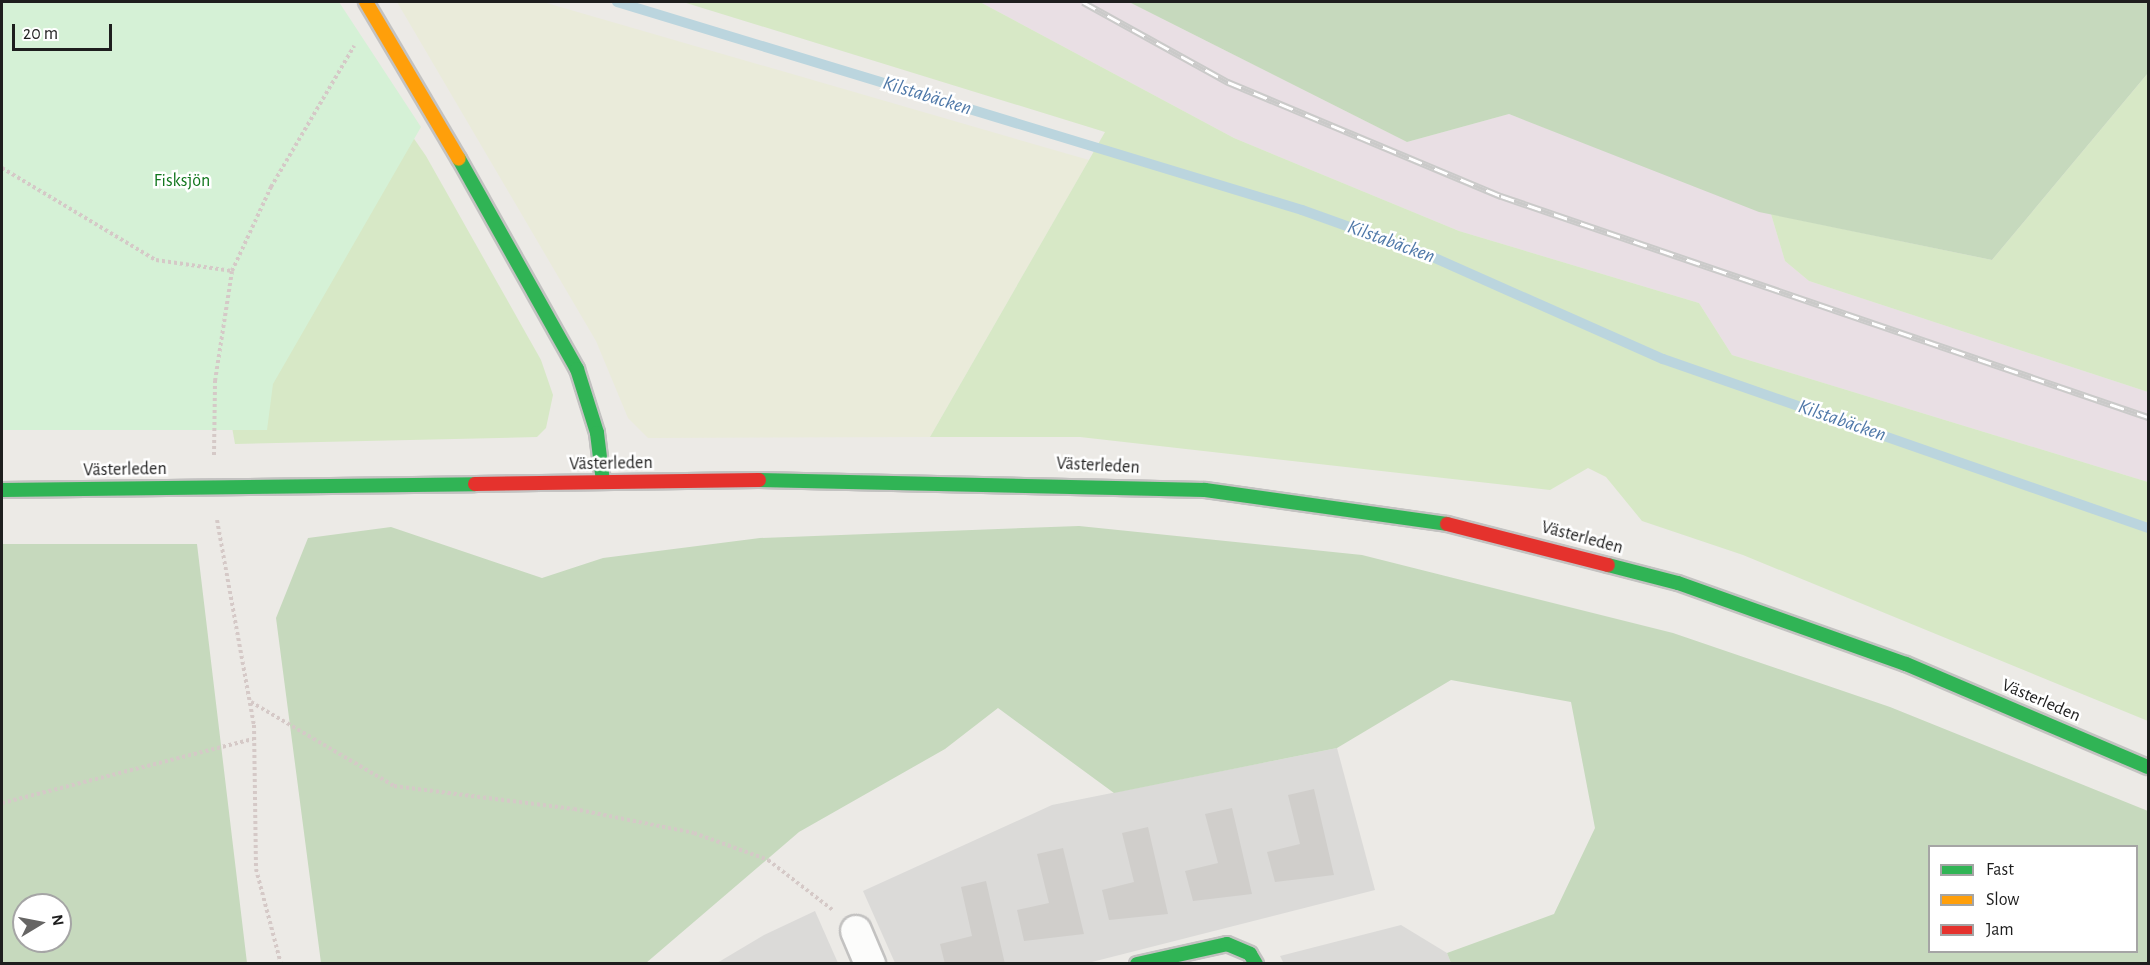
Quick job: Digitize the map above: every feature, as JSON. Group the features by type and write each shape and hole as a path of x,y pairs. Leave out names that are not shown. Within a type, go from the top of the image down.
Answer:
{"street":[{"path":"366,2 550,313 577,369 597,433 603,482"},
{"name":"Västerleden","path":"2,490 603,482 1086,483 1205,490 1438,522 1558,549 1793,621 2148,767"},
{"path":"856,932 870,963"},
{"path":"1137,963 1227,944 1250,954 1256,963"}],"path":[{"path":"214,456 215,381 232,271 313,110 374,15"},
{"path":"2,168 156,260 232,271"},
{"path":"217,519 251,702 256,868 281,963"},
{"path":"251,702 394,786 646,821 740,848 802,882 856,932"},
{"path":"2,803 253,739"}],"shaded area":[{"path":"980,2 1129,2 1407,142 1509,114 1771,214 1785,261 1809,281 2148,392 2148,482 1732,355 1699,303 1459,231 1234,138"},
{"path":"1337,748 1375,890 1084,964 895,963 863,891 1052,805"},
{"path":"815,911 838,963 717,963 764,935"},
{"path":"1401,925 1447,953 1451,963 1284,964 1280,956"}],"green space":[{"name":"Fisksjön","path":"2,2 339,2 421,127 273,384 267,430 2,430"},
{"path":"397,2 543,2 1089,160 930,437 648,438 628,418 596,341"},
{"path":"683,2 980,2 1234,138 1459,231 1699,303 1732,355 2148,482 2148,721 1743,555 1642,521 1606,477 1588,468 1550,490 1080,437 930,437 1105,132"},
{"path":"1129,2 2148,2 2148,73 1992,260 1759,212 1509,114 1407,142"},
{"path":"365,68 426,156 541,360 553,395 546,428 537,437 235,444 229,410"},
{"path":"2148,73 2148,392 1809,281 1785,261 1771,214 1992,260"},
{"path":"1079,526 1362,555 1673,633 1890,707 2148,811 2148,963 1451,963 1447,953 1554,914 1595,828 1571,702 1451,680 1337,748 1114,793 998,708 945,749 799,832 646,963 321,963 276,618 308,538 391,527 542,578 603,558 760,538"},
{"path":"2,544 197,544 247,963 2,963"}],"building":[{"path":"1314,789 1334,875 1275,882 1267,852 1300,844 1288,795"},
{"path":"1232,808 1252,894 1193,901 1185,871 1218,863 1205,814"},
{"path":"1148,827 1168,914 1109,920 1102,890 1134,882 1122,833"},
{"path":"1063,848 1084,934 1024,941 1017,910 1049,903 1037,854"},
{"path":"986,881 1005,964 945,964 940,944 972,936 961,887"}],"waterway":[{"name":"Kilstabäcken","path":"617,2 1302,210 1428,255 1663,359 2148,528"}],"railway":[{"path":"1083,2 1228,82 1501,196 2148,417"}],"traffic: fast":[{"path":"459,159 577,369 597,433 603,482"},
{"path":"759,480 1205,490 1447,524"},
{"path":"2,490 475,484"},
{"path":"1608,565 1678,583 1906,664 2148,767"},
{"path":"1137,964 1227,944 1250,954 1256,964"}],"traffic: slow":[{"path":"366,2 459,159"}],"traffic: jam":[{"path":"475,484 759,480"},
{"path":"1447,524 1608,565"}]}
